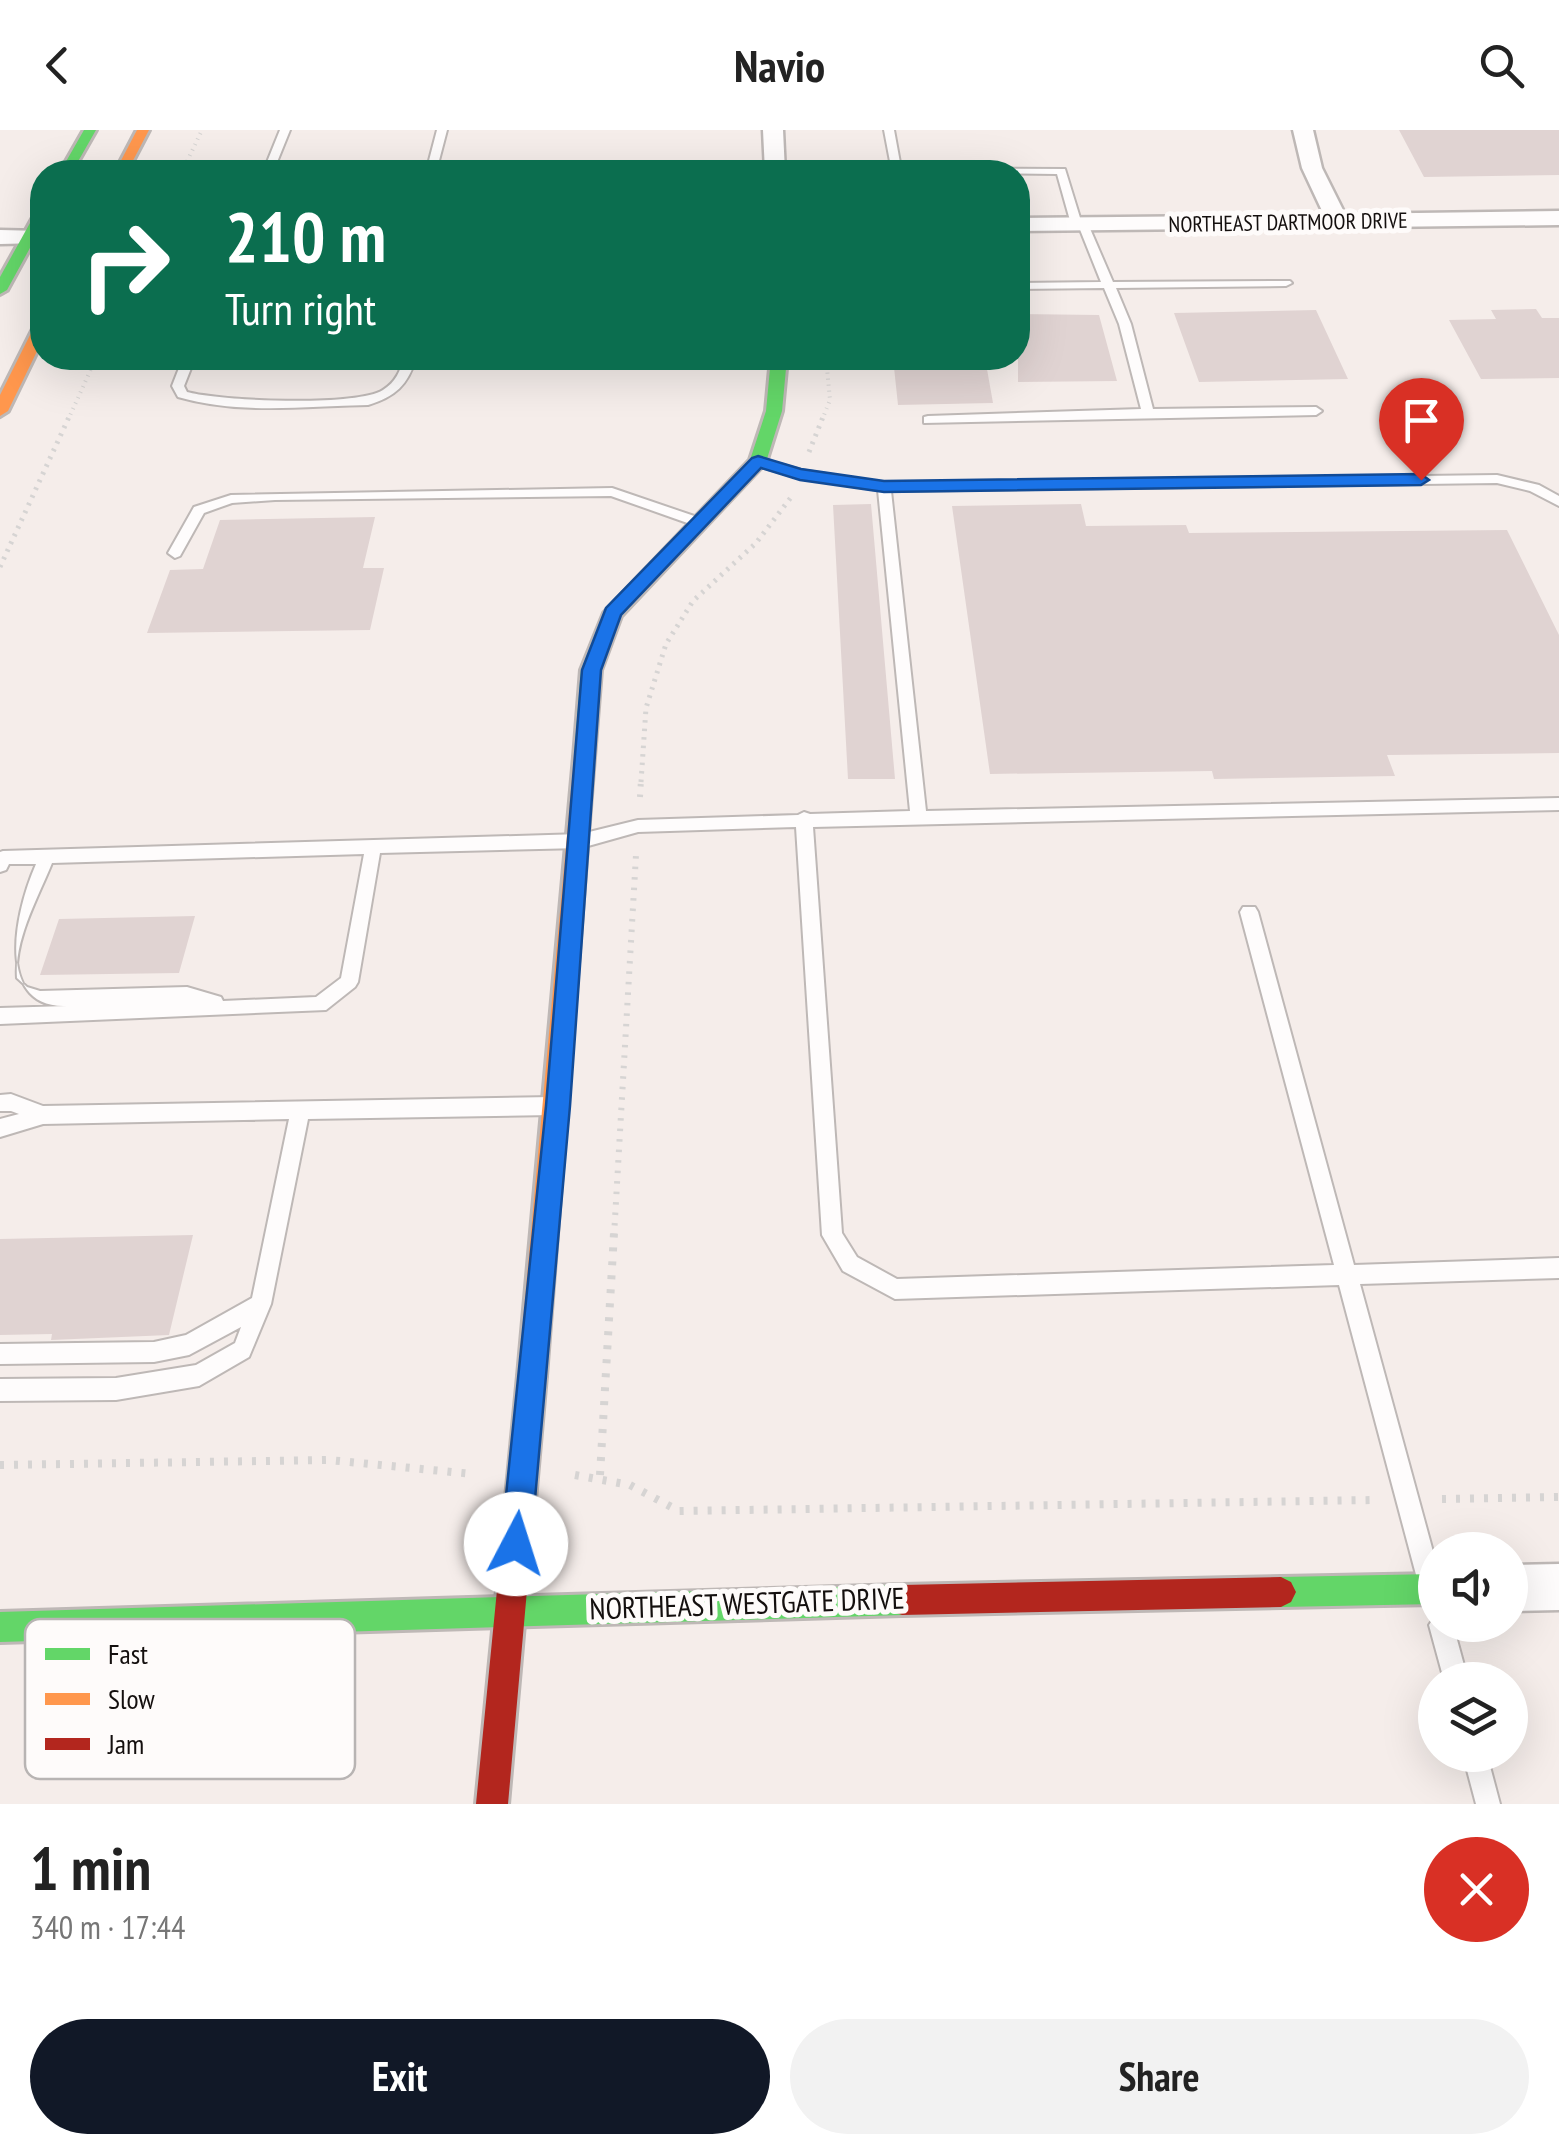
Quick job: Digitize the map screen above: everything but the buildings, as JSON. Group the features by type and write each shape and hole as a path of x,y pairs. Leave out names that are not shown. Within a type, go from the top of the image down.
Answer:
{"main road":[{"path":"73,160 90,130"},
{"path":"127,160 143,130"},
{"path":"0,290 30,246"},
{"path":"0,411 30,350"},
{"path":"492,1804 558,1106 581,842 591,670 613,612 758,462 774,411 778,370"},
{"name":"NORTHEAST WESTGATE DRIVE","path":"291,1619 674,1604 1418,1593"},
{"name":"NORTHEAST WESTGATE DRIVE","path":"0,1627 25,1626"}],"street":[{"path":"773,130 774,160"},
{"path":"1303,130 1312,168 1338,221"},
{"name":"NORTHEAST DARTMOOR DRIVE","path":"1030,225 1559,218"},
{"path":"0,237 30,237"},
{"path":"1528,1588 1559,1587"}],"lane":[{"path":"273,160 285,130"},
{"path":"434,160 442,130"},
{"path":"890,130 894,160"},
{"path":"1030,170 1061,170 1080,224 1125,324 1148,413"},
{"path":"1030,286 1286,283"},
{"path":"184,370 178,386 182,394 223,402 368,401 388,396 405,370"},
{"path":"928,420 1316,411"},
{"path":"758,462 800,474 884,487 1498,478 1534,488 1559,502"},
{"path":"884,487 919,817"},
{"path":"175,552 199,510 231,499 275,496 612,492 701,523"},
{"path":"2,861 47,856 581,842 638,826 804,818 1559,804"},
{"path":"804,818 832,1235 850,1264 895,1289 1559,1268"},
{"path":"0,1016 320,1005 349,982 373,848"},
{"path":"47,856 9,958 8,977 17,992 40,999 187,995 239,1008"},
{"path":"1249,912 1418,1536"},
{"path":"6,1102 43,1114"},
{"path":"0,1128 43,1114 558,1106"},
{"path":"0,1390 116,1389 199,1375 242,1350 261,1304 300,1111"},
{"path":"0,1354 154,1352 189,1345 261,1304"},
{"path":"1480,1772 1488,1804"}],"path":[{"path":"188,160 202,130"},
{"path":"0,567 90,370"},
{"path":"600,1476 646,708 666,644 692,600 756,542 795,492 830,400 827,370"},
{"path":"0,1465 329,1460 434,1473 600,1476 650,1491 680,1511 1559,1498"}],"traffic: fast":[{"path":"73,160 90,130"},
{"path":"0,290 30,236"},
{"path":"584,757 591,670 613,613 758,462 774,411 778,370"},
{"path":"1281,1592 1418,1589"},
{"path":"267,1619 902,1600"},
{"path":"0,1627 25,1626"}],"traffic: slow":[{"path":"127,160 143,130"},
{"path":"0,411 30,351"},
{"path":"532,1376 584,757"}],"traffic: jam":[{"path":"492,1804 532,1376"},
{"path":"902,1600 1281,1592"}],"route":[{"path":"516,1544 581,842 591,670 613,612 758,462 800,474 884,487 1421,480"}]}
